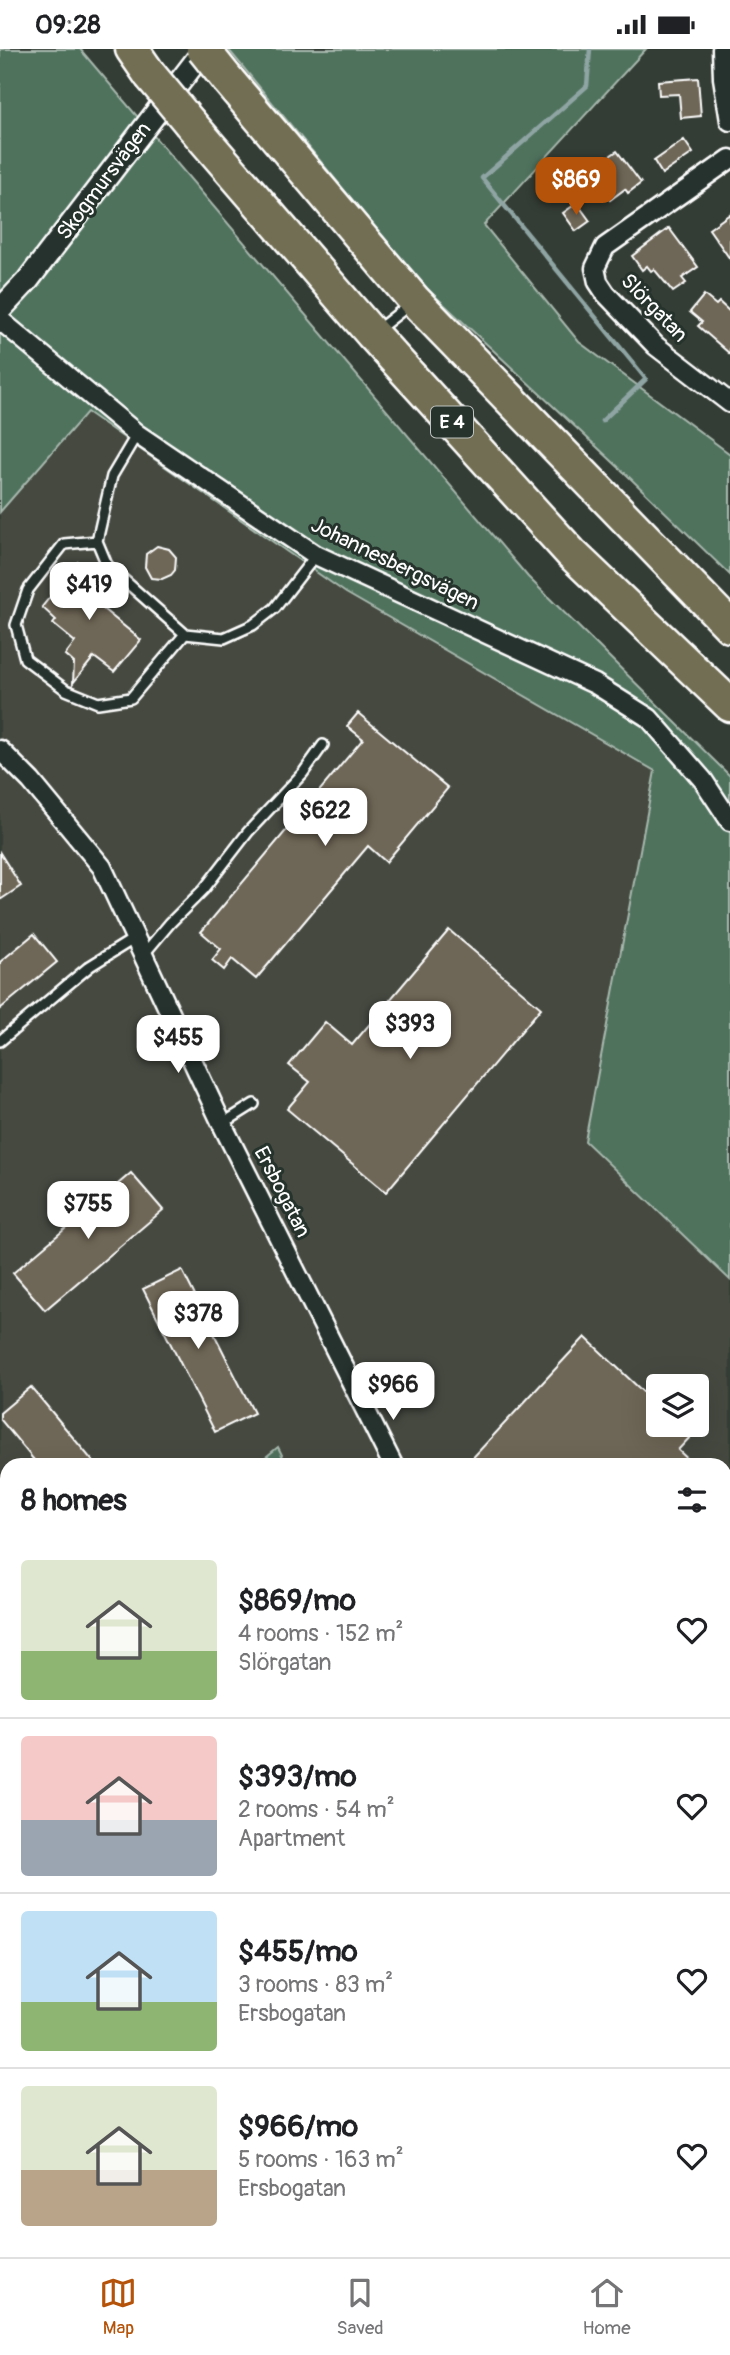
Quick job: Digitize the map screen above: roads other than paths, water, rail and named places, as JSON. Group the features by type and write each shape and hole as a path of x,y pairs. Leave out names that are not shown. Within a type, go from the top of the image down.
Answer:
{"highway":[{"name":"E 4","path":"132,49 190,123 372,334 570,554 730,705"},
{"name":"E 4","path":"204,49 415,300 730,626"}],"street":[{"name":"Skogmursvägen","path":"0,310 28,280 204,49"},
{"path":"722,49 723,78 730,121"},
{"name":"Slörgatan","path":"730,159 605,247 595,268 598,282 606,294 656,346 730,403"},
{"name":"Johannesbergsvägen","path":"0,320 137,434 316,555 595,684 649,718 703,780 730,821"},
{"name":"Ersbogatan","path":"0,750 31,781 102,867 222,1124 389,1458"}],"lane":[{"path":"372,334 415,300"},
{"path":"137,434 112,476 97,541 107,565 185,633 224,638 253,625 275,608 316,555"},
{"path":"97,541 64,544 28,590 16,625 25,659 66,690 97,703 131,698 185,633"},
{"path":"143,955 204,889 248,832 303,773 323,745"},
{"path":"0,1041 90,966 135,938"},
{"path":"222,1124 254,1104"}],"waterway":[{"path":"590,49 587,86 482,178 646,379 602,421"}]}
